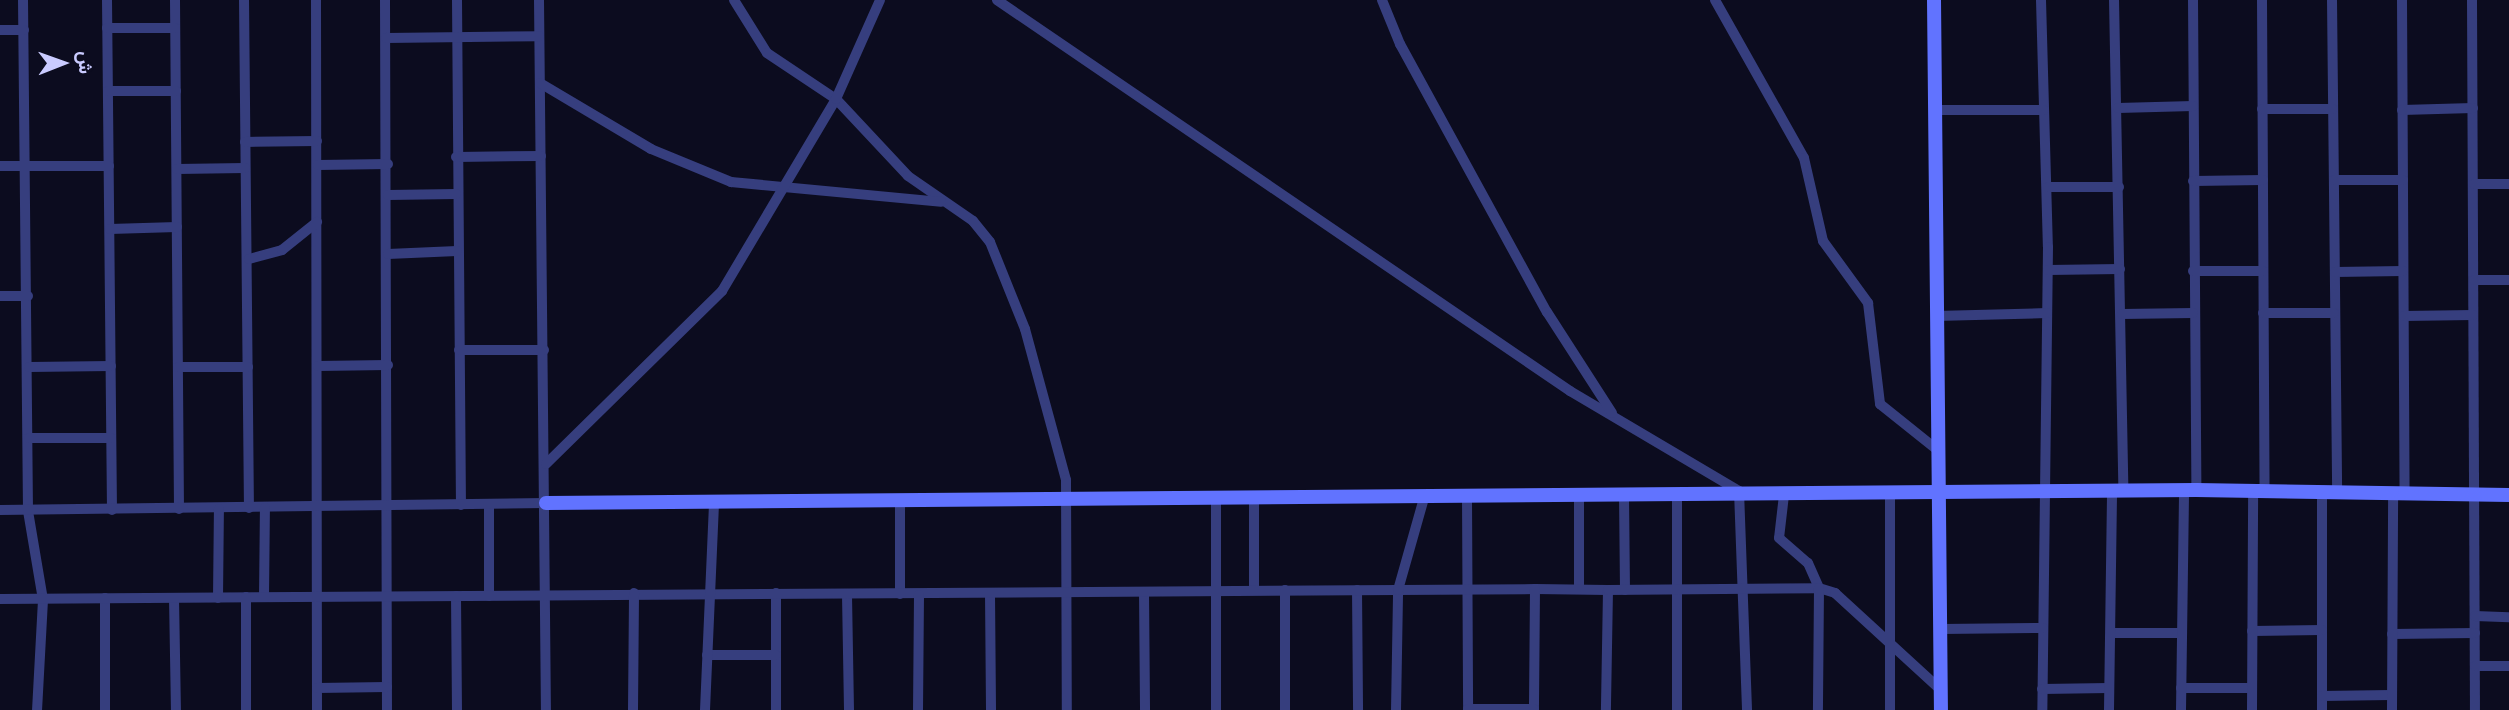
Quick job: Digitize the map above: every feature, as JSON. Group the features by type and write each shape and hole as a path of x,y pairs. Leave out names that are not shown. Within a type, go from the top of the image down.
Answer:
{"street":[{"path":"23,0 29,510 43,600 37,710"},
{"path":"107,0 112,510"},
{"path":"175,0 179,509"},
{"path":"244,0 245,167 249,259 248,508"},
{"path":"316,0 317,710"},
{"path":"385,0 388,164 387,710"},
{"path":"457,0 456,194 461,505"},
{"path":"539,0 546,464 546,710"},
{"path":"734,0 767,53 836,99 942,202 982,229 1003,272 1049,408 1067,500 1067,710"},
{"path":"546,464 711,304 783,191 836,99 880,0"},
{"path":"997,0 1615,416 1742,495"},
{"path":"1382,0 1400,44 1566,345 1615,416"},
{"path":"1715,0 1804,158 1823,241 1868,303 1880,404 1940,452"},
{"path":"1934,0 1941,710"},
{"path":"2041,0 2048,187 2042,710"},
{"path":"2109,710 2122,314 2114,0"},
{"path":"2181,710 2181,633 2190,490 2193,313 2193,0"},
{"path":"2252,710 2252,631 2259,492 2263,313 2262,0"},
{"path":"2332,0 2337,493"},
{"path":"2392,710 2392,634 2404,316 2402,0"},
{"path":"2472,0 2475,710"},
{"path":"107,29 175,28"},
{"path":"0,30 24,30"},
{"path":"386,38 539,36"},
{"path":"540,83 650,149 731,182 783,191 942,202"},
{"path":"108,91 176,90"},
{"path":"2118,108 2193,106"},
{"path":"2403,110 2473,108"},
{"path":"2262,109 2333,109"},
{"path":"1936,110 2044,110"},
{"path":"245,142 317,141"},
{"path":"456,157 541,156"},
{"path":"318,165 388,164"},
{"path":"0,166 109,166"},
{"path":"177,169 245,167"},
{"path":"2193,181 2263,180"},
{"path":"2334,180 2403,180"},
{"path":"2474,184 2509,184"},
{"path":"2048,187 2119,187"},
{"path":"388,195 456,194"},
{"path":"249,259 282,250 317,222"},
{"path":"110,229 177,227"},
{"path":"388,254 457,251"},
{"path":"2048,270 2120,269"},
{"path":"2193,271 2263,271"},
{"path":"2335,272 2403,271"},
{"path":"2474,280 2509,280"},
{"path":"0,296 28,296"},
{"path":"1936,316 2048,313"},
{"path":"2122,314 2193,313"},
{"path":"2263,313 2334,313"},
{"path":"2404,316 2473,315"},
{"path":"459,350 544,350"},
{"path":"318,366 388,365"},
{"path":"29,367 111,366"},
{"path":"178,367 248,367"},
{"path":"29,438 111,438"},
{"path":"0,510 546,503 1890,495 2190,490 2509,495"},
{"path":"2322,493 2322,710"},
{"path":"1625,495 1625,590"},
{"path":"1677,495 1677,710"},
{"path":"1742,495 1747,710"},
{"path":"1784,495 1779,538 1808,563 1819,588 1818,710"},
{"path":"1890,495 1890,710"},
{"path":"1578,496 1579,589"},
{"path":"1467,497 1468,709 1534,709 1535,589"},
{"path":"1254,498 1254,590"},
{"path":"1396,710 1398,590 1424,498"},
{"path":"1216,499 1216,710"},
{"path":"900,501 900,594"},
{"path":"705,710 714,502"},
{"path":"489,504 489,596"},
{"path":"264,597 265,508"},
{"path":"218,598 219,509"},
{"path":"0,599 635,593 1065,595 1215,590 1819,588 1835,593 1941,690"},
{"path":"1285,590 1285,710"},
{"path":"1357,590 1358,710"},
{"path":"1606,710 1608,590"},
{"path":"1144,592 1145,710"},
{"path":"634,710 635,593"},
{"path":"776,593 776,710"},
{"path":"990,594 991,710"},
{"path":"847,595 849,710"},
{"path":"918,710 919,595"},
{"path":"456,596 457,710"},
{"path":"246,597 246,710"},
{"path":"105,598 106,710"},
{"path":"174,598 176,710"},
{"path":"2475,616 2509,617"},
{"path":"1941,629 2043,628"},
{"path":"2252,631 2322,630"},
{"path":"2110,633 2181,633"},
{"path":"2392,634 2475,633"},
{"path":"707,655 776,655"},
{"path":"2476,666 2509,666"},
{"path":"317,688 387,687"},
{"path":"2042,689 2109,688"},
{"path":"2181,688 2252,688"},
{"path":"2322,696 2391,695"}]}
